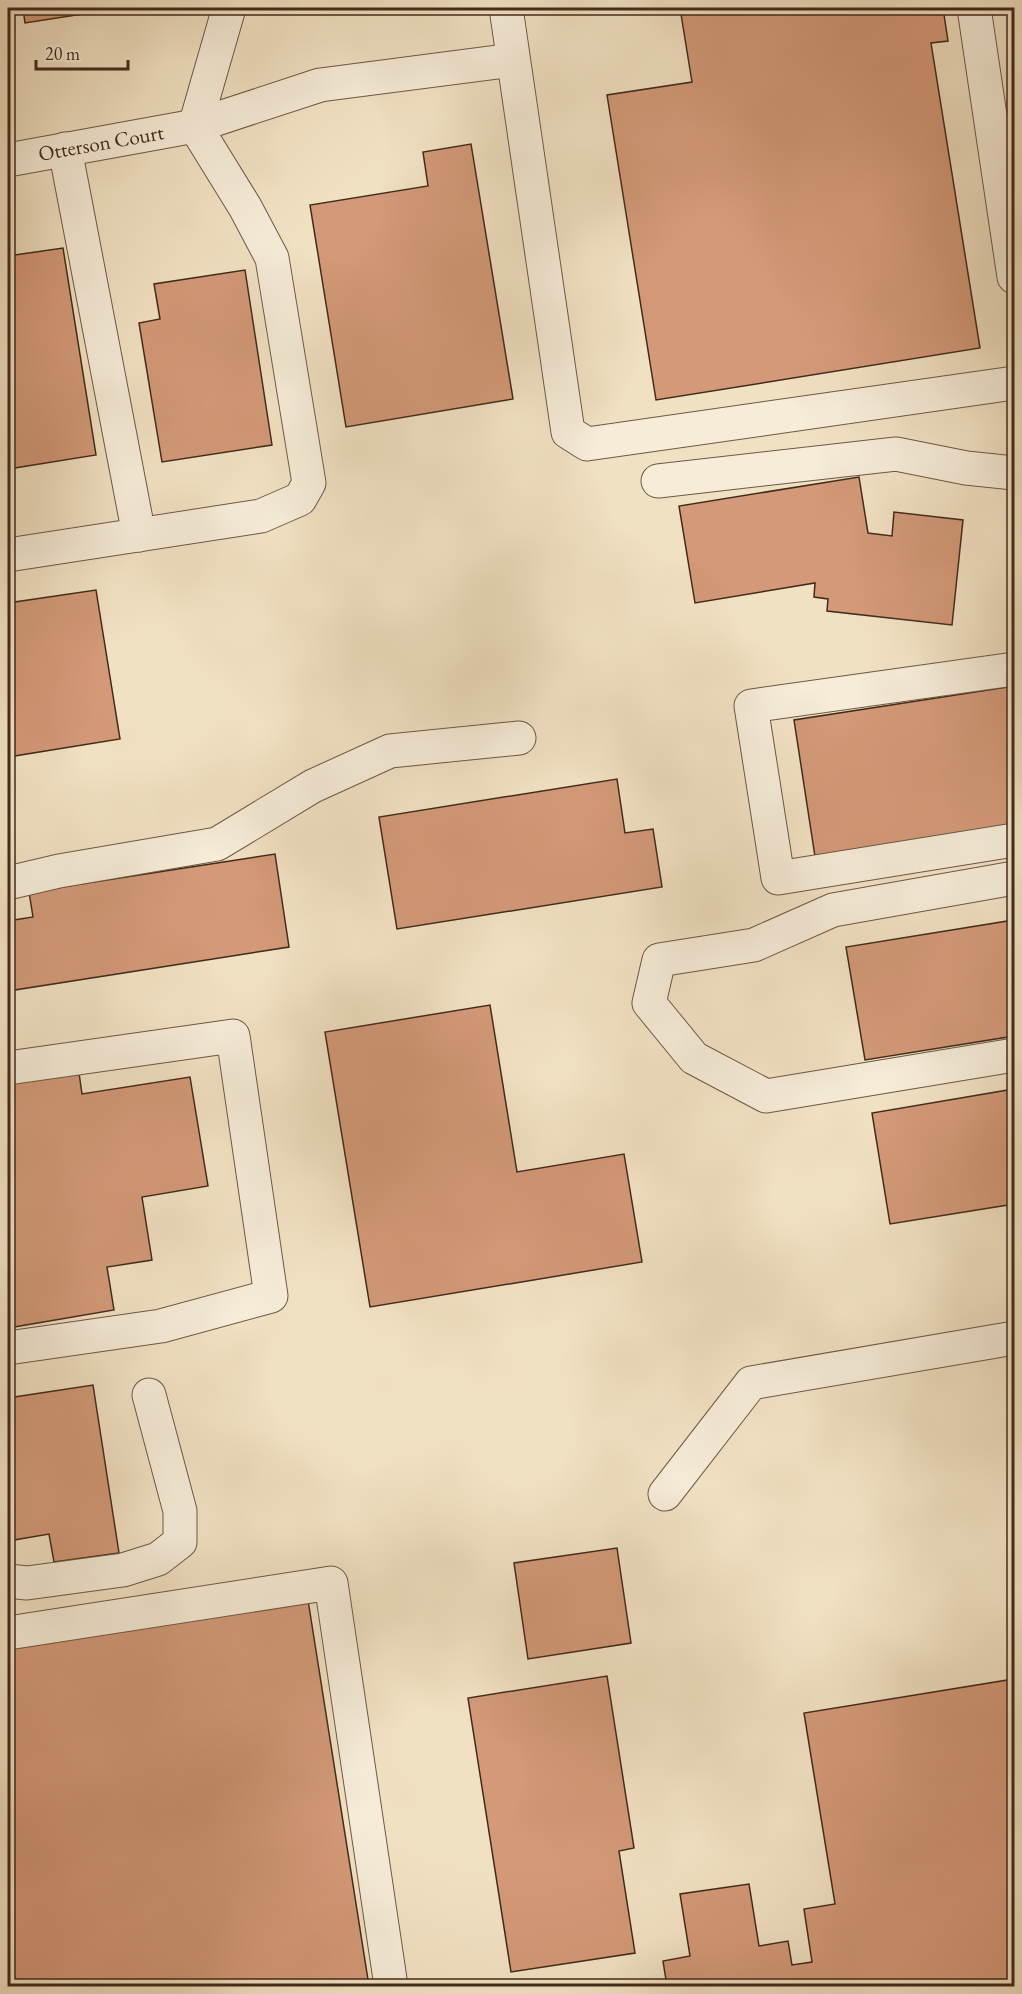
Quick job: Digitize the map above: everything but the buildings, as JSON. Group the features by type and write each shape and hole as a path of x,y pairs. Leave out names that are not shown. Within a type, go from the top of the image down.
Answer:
{"street":[{"path":"8,555 261,516 300,499 309,483 272,258 245,207 195,126 229,8"},
{"path":"506,8 568,432 587,444 1014,383"},
{"path":"974,8 1014,277"},
{"name":"Otterson Court","path":"8,160 195,126 320,85 513,60"},
{"path":"65,149 139,535"},
{"path":"658,481 896,454 966,468 1014,473"},
{"path":"1014,669 751,706 778,878 1014,840"},
{"path":"8,883 59,871 217,844 313,786 390,751 519,738"},
{"path":"1014,878 833,910 754,945 659,960 649,1003 694,1058 766,1096 1014,1055"},
{"path":"8,1068 233,1036 271,1296 161,1326 8,1348"},
{"path":"665,1494 751,1383 1014,1338"},
{"path":"8,1581 27,1583 123,1570 158,1558 180,1542 180,1511 149,1395"},
{"path":"8,1633 331,1583 391,1986"}]}
